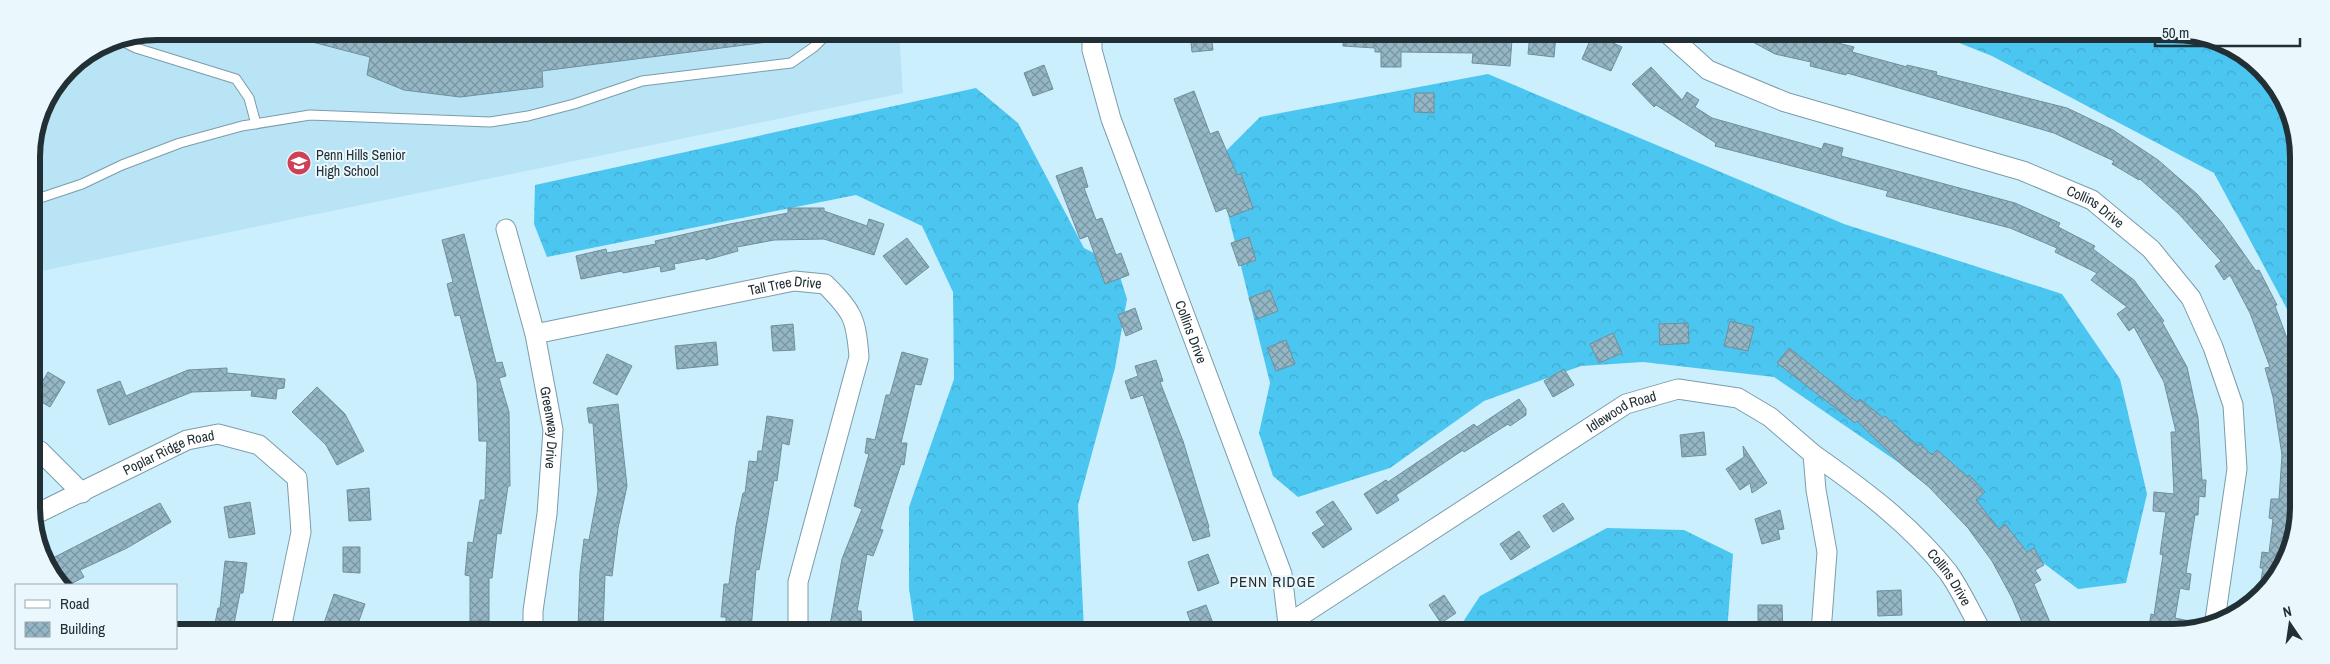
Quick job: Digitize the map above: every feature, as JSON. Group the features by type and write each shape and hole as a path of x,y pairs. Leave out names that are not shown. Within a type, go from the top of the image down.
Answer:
{"street":[{"name":"Collins Drive","path":"1092,40 1092,50 1111,119 1282,574 1287,624"},
{"name":"Collins Drive","path":"1675,40 1708,70 1785,102 2022,171 2092,200 2151,249 2191,298 2213,347 2233,405 2237,469 2216,616"},
{"name":"Greenway Drive","path":"506,229 535,334 553,430 547,514 532,611 533,624"},
{"name":"Tall Tree Drive","path":"535,334 794,281 825,284 847,306 857,326 859,357 798,582 798,624"},
{"name":"Idlewood Road","path":"1292,624 1626,404 1678,389 1738,398 1770,417 1813,454"},
{"name":"Poplar Ridge Road","path":"40,512 187,440 218,434 259,445 297,478 301,532 282,624"},
{"path":"40,451 82,492"},
{"name":"Collins Drive","path":"1813,454 1869,494 1912,531 1949,574 1977,624"},
{"path":"1813,454 1816,490 1827,552 1822,624"}],"lane":[{"path":"40,196 82,184 122,165 180,143 256,124 310,115 490,122 528,116 574,104 642,81 791,63 821,40"},
{"path":"128,44 236,79 249,98 256,124"}],"shaded area":[{"name":"Penn Hills Senior High School","path":"157,40 899,40 903,93 40,271 40,149 42,134 49,112 60,92 74,74 105,52 127,44"}],"green space":[{"path":"1952,40 2188,41 2211,46 2225,52 2256,74 2274,98 2288,134 2290,157 2290,315 2214,173 1992,56"},
{"path":"1488,74 1844,224 2062,294 2120,379 2147,494 2126,583 2078,589 2026,550 1774,377 1643,362 1581,366 1484,401 1390,468 1298,497 1273,476 1259,433 1270,383 1215,162 1260,117"},
{"path":"976,88 1018,123 1084,248 1116,264 1127,299 1115,368 1078,505 1084,624 914,624 909,588 909,507 954,379 953,292 922,226 856,195 547,257 534,224 535,185"},
{"path":"1607,528 1684,530 1733,554 1728,624 1462,624 1480,596"}],"building":[{"path":"305,40 768,40 768,42 542,71 543,87 460,97 404,90 367,75 370,57"},
{"path":"1191,40 1212,40 1213,50 1192,52"},
{"path":"1343,40 1512,40 1510,66 1472,63 1473,53 1401,52 1401,67 1381,67 1381,52 1375,52 1375,48 1343,46"},
{"path":"1529,40 1555,40 1554,57 1528,54"},
{"path":"1590,40 1606,40 1622,47 1611,71 1582,59"},
{"path":"1749,40 1826,40 1854,47 1852,52 1907,67 1907,65 1937,72 1936,75 2067,108 2113,130 2158,160 2197,194 2222,223 2256,271 2259,270 2277,305 2275,306 2290,346 2289,522 2281,552 2274,566 2260,585 2263,568 2260,568 2262,552 2269,553 2273,519 2269,518 2271,499 2279,499 2282,455 2273,397 2265,368 2270,367 2250,313 2230,275 2224,280 2215,266 2221,261 2179,214 2140,179 2112,164 2114,161 2054,133 1847,73 1846,75 1810,66 1811,62 1775,54"},
{"path":"1044,65 1053,89 1033,96 1024,73"},
{"path":"1651,67 1682,100 1687,92 1699,100 1695,107 1712,118 1822,149 1824,143 1843,148 1841,156 2015,203 2060,223 2058,227 2095,246 2093,249 2134,280 2164,321 2162,322 2187,367 2198,418 2202,480 2206,480 2205,497 2199,496 2198,515 2195,515 2186,573 2191,574 2189,590 2180,588 2175,618 2195,622 2149,624 2151,614 2154,615 2163,555 2160,554 2166,512 2153,511 2154,492 2174,494 2171,432 2176,432 2164,382 2134,327 2129,331 2117,314 2127,307 2091,280 2097,273 2055,252 2057,248 2010,228 1886,196 1888,191 1715,146 1716,143 1656,105 1654,107 1632,84"},
{"path":"1194,91 1210,134 1218,131 1237,175 1241,174 1253,208 1230,217 1226,208 1216,212 1174,99"},
{"path":"1415,93 1434,93 1434,113 1414,112"},
{"path":"1082,167 1088,187 1084,188 1096,220 1102,218 1116,255 1121,253 1129,275 1105,284 1088,236 1080,239 1056,176"},
{"path":"788,208 824,208 824,211 867,226 869,219 884,224 874,255 824,239 774,240 737,247 738,251 706,260 705,258 674,264 675,269 661,272 660,266 581,279 576,256 606,249 607,253 656,244 655,241 788,213"},
{"path":"464,234 496,363 502,362 506,376 499,378 509,412 510,486 508,486 501,534 497,533 492,578 489,578 489,621 470,621 470,576 465,575 468,542 473,543 480,500 485,500 487,441 479,441 477,382 460,315 455,316 447,284 453,282 442,240"},
{"path":"1249,237 1256,260 1239,266 1231,243"},
{"path":"907,238 929,267 906,285 883,256"},
{"path":"1270,290 1278,311 1257,319 1249,298"},
{"path":"1135,308 1142,329 1126,336 1118,315"},
{"path":"1730,321 1754,327 1748,351 1724,346"},
{"path":"1688,323 1689,343 1660,345 1659,324"},
{"path":"793,324 795,350 773,351 771,326"},
{"path":"1613,333 1622,353 1599,363 1590,344"},
{"path":"1286,340 1295,364 1276,371 1267,348"},
{"path":"716,342 718,365 677,369 675,346"},
{"path":"1789,348 1857,402 1860,399 1883,418 1885,416 1918,446 1920,444 1932,455 1937,450 1968,477 1969,475 1985,492 1976,500 1999,529 2005,524 2027,552 2034,548 2044,565 2035,570 2041,580 2034,584 2051,624 2023,624 2012,598 1992,561 1968,528 1929,487 1902,465 1857,421 1855,423 1777,363"},
{"path":"902,352 928,359 921,385 915,384 901,443 907,443 904,465 901,464 880,529 883,530 873,556 867,554 857,611 861,611 862,624 830,624 842,559 862,509 854,506 869,454 865,453 867,438 875,440 886,395 890,395"},
{"path":"607,354 632,366 617,395 593,383"},
{"path":"1156,360 1163,381 1160,382 1183,441 1209,527 1210,536 1193,541 1143,395 1131,399 1125,381 1138,376 1135,366"},
{"path":"227,368 227,373 285,379 284,388 277,389 276,399 251,396 252,390 192,392 109,425 97,390 120,381 126,396 188,370"},
{"path":"1564,369 1574,385 1553,397 1544,381"},
{"path":"48,372 65,382 50,407 40,401 40,385"},
{"path":"317,387 345,414 364,451 337,465 326,445 292,412"},
{"path":"1519,399 1526,409 1526,415 1464,452 1463,450 1396,495 1399,500 1377,514 1364,494 1386,480 1388,482 1474,424 1477,427"},
{"path":"618,404 627,486 618,528 612,576 605,575 603,624 578,624 580,572 584,539 589,540 598,491 593,423 589,423 587,408"},
{"path":"767,416 793,420 789,445 782,443 777,481 774,480 759,570 756,569 751,624 726,624 726,617 721,617 724,584 729,584 736,526 743,493 745,493 749,461 757,462 758,451 762,451"},
{"path":"1704,432 1706,455 1682,457 1680,435"},
{"path":"1743,446 1767,483 1752,493 1750,483 1740,490 1726,469 1744,457"},
{"path":"369,488 371,520 349,521 347,490"},
{"path":"1333,501 1352,529 1323,548 1312,533 1325,525 1316,512"},
{"path":"250,502 255,534 229,538 224,507"},
{"path":"160,503 171,522 127,548 80,570 84,577 71,584 64,578 52,559"},
{"path":"1563,503 1574,519 1553,532 1543,516"},
{"path":"1780,510 1784,529 1778,530 1780,539 1762,544 1755,519"},
{"path":"1519,531 1530,547 1511,560 1500,544"},
{"path":"343,547 360,547 360,573 343,572"},
{"path":"1208,554 1219,583 1198,591 1188,562"},
{"path":"225,561 247,563 243,593 240,593 234,624 215,624 218,608 220,608"},
{"path":"1901,590 1902,615 1878,616 1877,591"},
{"path":"334,594 365,604 358,624 324,624"},
{"path":"1444,595 1456,613 1441,623 1429,605"},
{"path":"1206,605 1213,624 1191,624 1187,612"},
{"path":"1758,605 1782,605 1783,624 1758,624"}],"place":[{"name":"Penn Hills Senior High School","path":"299,163"}],"district":[{"name":"PENN RIDGE","path":"1273,582"}]}
